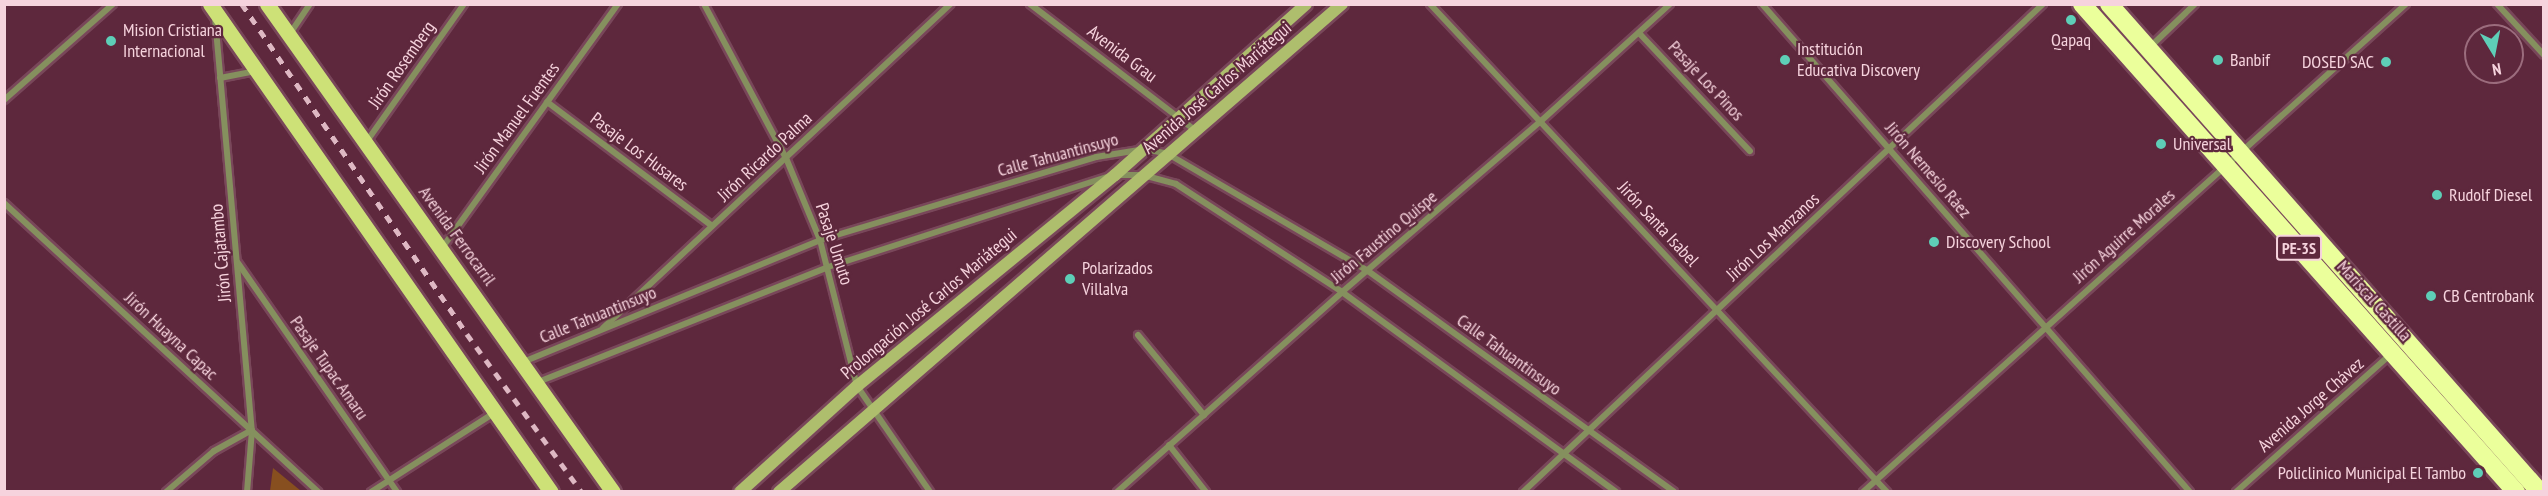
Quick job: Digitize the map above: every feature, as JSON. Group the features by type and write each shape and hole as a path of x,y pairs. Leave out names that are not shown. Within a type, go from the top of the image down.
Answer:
{"highway":[{"name":"Mariscal Castilla","path":"2082,4 2225,166 2399,347 2540,489"},
{"name":"Mariscal Castilla","path":"2109,4 2240,153 2516,492"}],"main road":[{"name":"Avenida Ferrocarril","path":"267,4 613,492"},
{"name":"Avenida José Carlos Mariátegui","path":"1145,149 1306,4"},
{"name":"Avenida José Carlos Mariátegui","path":"1143,175 1342,4"},
{"path":"212,8 551,492"},
{"name":"Prolongación José Carlos Mariátegui","path":"740,492 857,386 1145,149"},
{"path":"779,492 1143,175"}],"street":[{"path":"4,100 113,4"},
{"path":"289,35 310,4"},
{"name":"Jirón Rosemberg","path":"366,142 464,4"},
{"name":"Jirón Manuel Fuentes","path":"441,249 618,4"},
{"name":"Pasaje Umuto","path":"704,4 786,158 820,240 857,386 930,492"},
{"name":"Jirón Ricardo Palma","path":"600,331 950,4"},
{"name":"Avenida Grau","path":"1030,4 1181,117 1195,130"},
{"name":"Jirón Santa Isabel","path":"1430,4 1887,492"},
{"name":"Jirón Faustino Quispe","path":"1117,492 1342,292 1541,121 1670,4"},
{"name":"Jirón Nemesio Ráez","path":"1762,4 2190,492"},
{"name":"Jirón Los Manzanos","path":"1523,492 2043,4"},
{"path":"2148,49 2195,4"},
{"name":"Jirón Aguirre Morales","path":"1863,492 2406,4"},
{"path":"2497,4 2544,55"},
{"name":"Jirón Cajatambo","path":"212,8 252,430 247,492"},
{"name":"Pasaje Los Pinos","path":"1639,33 1750,151"},
{"path":"220,78 256,70"},
{"name":"Pasaje Los Husares","path":"547,102 712,226"},
{"name":"Calle Tahuantinsuyo","path":"523,363 820,240 1095,157 1145,149 1167,154 1368,272 1674,492"},
{"name":"Calle Tahuantinsuyo","path":"537,383 828,267 1115,175 1143,175 1176,184 1342,292 1616,492"},
{"name":"Jirón Huayna Capac","path":"4,203 318,492"},
{"name":"Pasaje Tupac Amaru","path":"237,261 397,492"},
{"path":"1138,334 1204,414"},
{"name":"Avenida Jorge Chávez","path":"2236,492 2399,347"},
{"path":"371,492 494,413"},
{"path":"166,492 214,451 252,430"},
{"path":"1169,445 1206,492"}],"shaded area":[{"path":"273,468 301,491 270,491"}],"railway":[{"path":"242,4 467,334 582,492"}],"place":[{"name":"Qapaq","path":"2071,20"},
{"name":"Mision Cristiana Internacional","path":"111,41"},
{"name":"Institución Educativa Discovery","path":"1785,60"},
{"name":"Banbif","path":"2218,60"},
{"name":"DOSED SAC","path":"2386,62"},
{"name":"Universal","path":"2161,144"},
{"name":"Rudolf Diesel","path":"2437,195"},
{"name":"Discovery School","path":"1934,242"},
{"name":"Polarizados Villalva","path":"1070,279"},
{"name":"CB Centrobank","path":"2431,296"},
{"name":"Policlinico Municipal El Tambo","path":"2478,473"}]}
